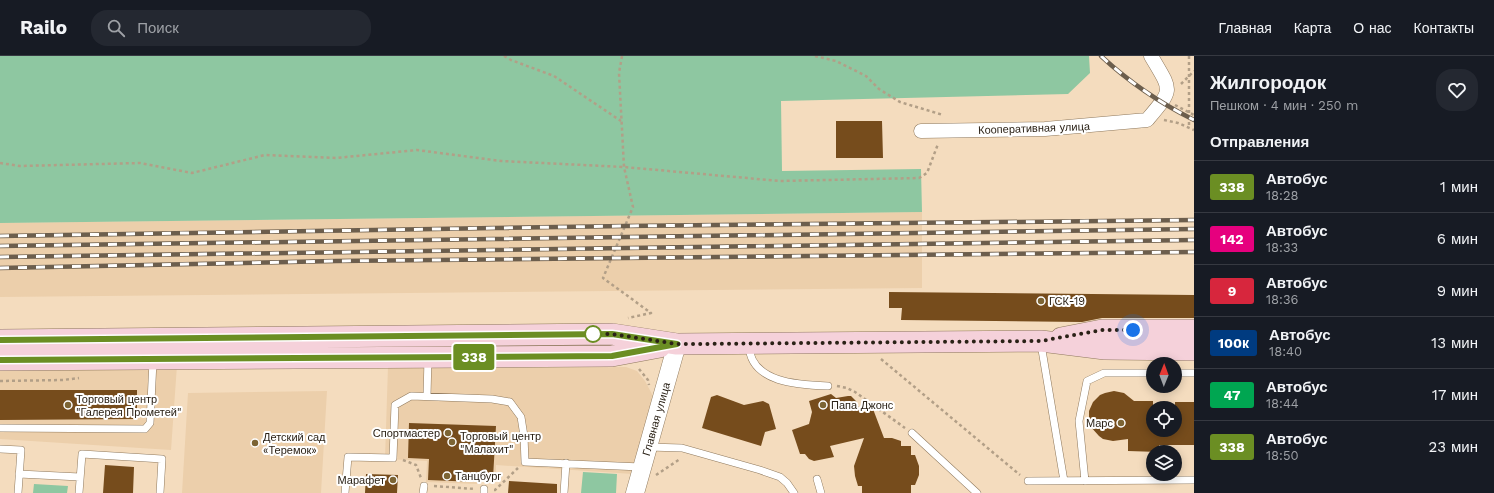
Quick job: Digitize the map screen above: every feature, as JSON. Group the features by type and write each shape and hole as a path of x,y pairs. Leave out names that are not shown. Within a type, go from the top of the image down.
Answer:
{"main road":[{"path":"1041,341 1102,330 1194,330"},
{"path":"0,340 612,334 677,344 1041,341 1105,350 1194,350"},
{"path":"0,360 612,356 677,344"}],"street":[{"path":"1147,120 1164,99 1168,86 1151,56"},
{"name":"Кооперативная улица","path":"921,131 1045,129 1147,120"},
{"name":"Главная улица","path":"635,493 648,472 648,447 677,344"}],"lane":[{"path":"1041,341 1064,481"},
{"path":"749,344 749,353 753,362 763,372 791,384 828,386"},
{"path":"427,396 428,357"},
{"path":"0,428 145,428 150,423 154,359"},
{"path":"1085,481 1080,422 1087,381 1104,373 1146,373"},
{"path":"1182,373 1194,373"},
{"path":"345,493 348,457 393,458 396,405 411,396 492,399 510,402 521,417 524,436 525,462 566,463 648,472"},
{"path":"912,433 977,493"},
{"path":"648,447 682,448 697,451 772,473 787,483 794,493"},
{"path":"0,449 21,450 18,493"},
{"path":"79,493 82,454 162,459 160,493"},
{"path":"564,493 566,463"},
{"path":"20,474 80,478"},
{"path":"817,479 822,493"},
{"path":"1028,481 1194,480"}],"path":[{"path":"504,56 554,76 621,121"},
{"path":"622,56 619,73 624,167 633,207 603,278 651,313 628,319"},
{"path":"815,56 836,61 866,76 879,89 900,102 950,117"},
{"path":"1188,56 1189,128"},
{"path":"1164,99 1194,115"},
{"path":"1147,120 1165,120 1178,123 1194,130"},
{"path":"0,162 20,166 140,163 192,173 265,155 336,158 417,150 501,161 624,167 780,180 919,178 927,173 943,131"},
{"path":"879,358 1028,481"},
{"path":"637,368 642,370 648,380 650,390"},
{"path":"828,386 842,386 855,392 912,433"},
{"path":"648,472 697,451"},
{"path":"393,458 416,465 423,489"}],"shaded area":[{"path":"922,212 922,288 0,297 0,223"},
{"path":"177,365 171,450 0,439 0,366"},
{"path":"388,366 537,368 626,367 637,371 645,381 653,396 633,474 496,465 496,480 478,480 478,484 426,482 427,461 385,459"},
{"name":"Детский сад «Теремок»","path":"327,391 321,493 182,493 188,393"}],"green space":[{"path":"0,56 1089,56 1090,73 1068,94 781,101 782,171 921,169 922,212 0,223"},
{"path":"583,472 617,474 616,493 581,493"},
{"path":"34,484 68,486 67,493 33,493"}],"building":[{"path":"836,121 882,121 883,158 836,158"},
{"name":"ГСК-19","path":"889,292 1194,295 1194,318 1102,318 1082,322 901,320 902,308 889,308"},
{"name":"Торговый центр \"Галерея Прометей\"","path":"0,390 137,390 137,419 0,420"},
{"name":"Марс","path":"1114,391 1124,393 1134,401 1146,401 1146,437 1182,437 1182,402 1194,402 1194,445 1146,445 1146,452 1128,451 1128,439 1113,441 1103,439 1090,426 1089,411 1093,402 1100,395"},
{"path":"831,394 836,398 851,396 856,401 861,413 873,409 884,438 892,438 901,441 901,446 911,446 911,455 915,455 919,466 919,475 915,485 911,485 911,493 862,493 862,486 858,486 854,466 864,438 830,446 834,457 814,461 809,459 805,454 800,454 792,430 809,424 812,412 809,401"},
{"path":"717,395 744,405 763,401 769,404 776,429 765,432 761,446 702,428 711,397"},
{"name":"Торговый центр \"Малахит\"","path":"409,423 496,426 493,478 476,477 476,482 428,480 429,459 408,458"},
{"path":"105,465 134,467 133,493 103,493"},
{"path":"366,474 398,475 397,493 365,493"},
{"path":"509,481 557,484 557,493 508,493"}],"railway":[{"path":"1101,56 1145,91 1194,120"},
{"path":"0,236 625,226 1194,220"},
{"path":"0,246 1194,229"},
{"path":"0,257 1194,240"},
{"path":"0,268 336,261 1194,252"}],"bus line":[{"name":"338","path":"0,340 612,334 677,344 612,356 0,360"}],"place":[{"name":"ГСК-19","path":"1041,301"},
{"name":"Торговый центр \"Галерея Прометей\"","path":"68,405"},
{"name":"Папа Джонс","path":"823,405"},
{"name":"Марс","path":"1121,423"},
{"name":"Спортмастер","path":"448,433"},
{"name":"Торговый центр \"Малахит\"","path":"452,442"},
{"name":"Детский сад «Теремок»","path":"255,443"},
{"name":"Танцбург","path":"447,476"},
{"name":"Марафет","path":"393,480"}],"route":[{"path":"593,334 612,334 677,344 694,344 1041,341 1102,330 1133,330"}]}
